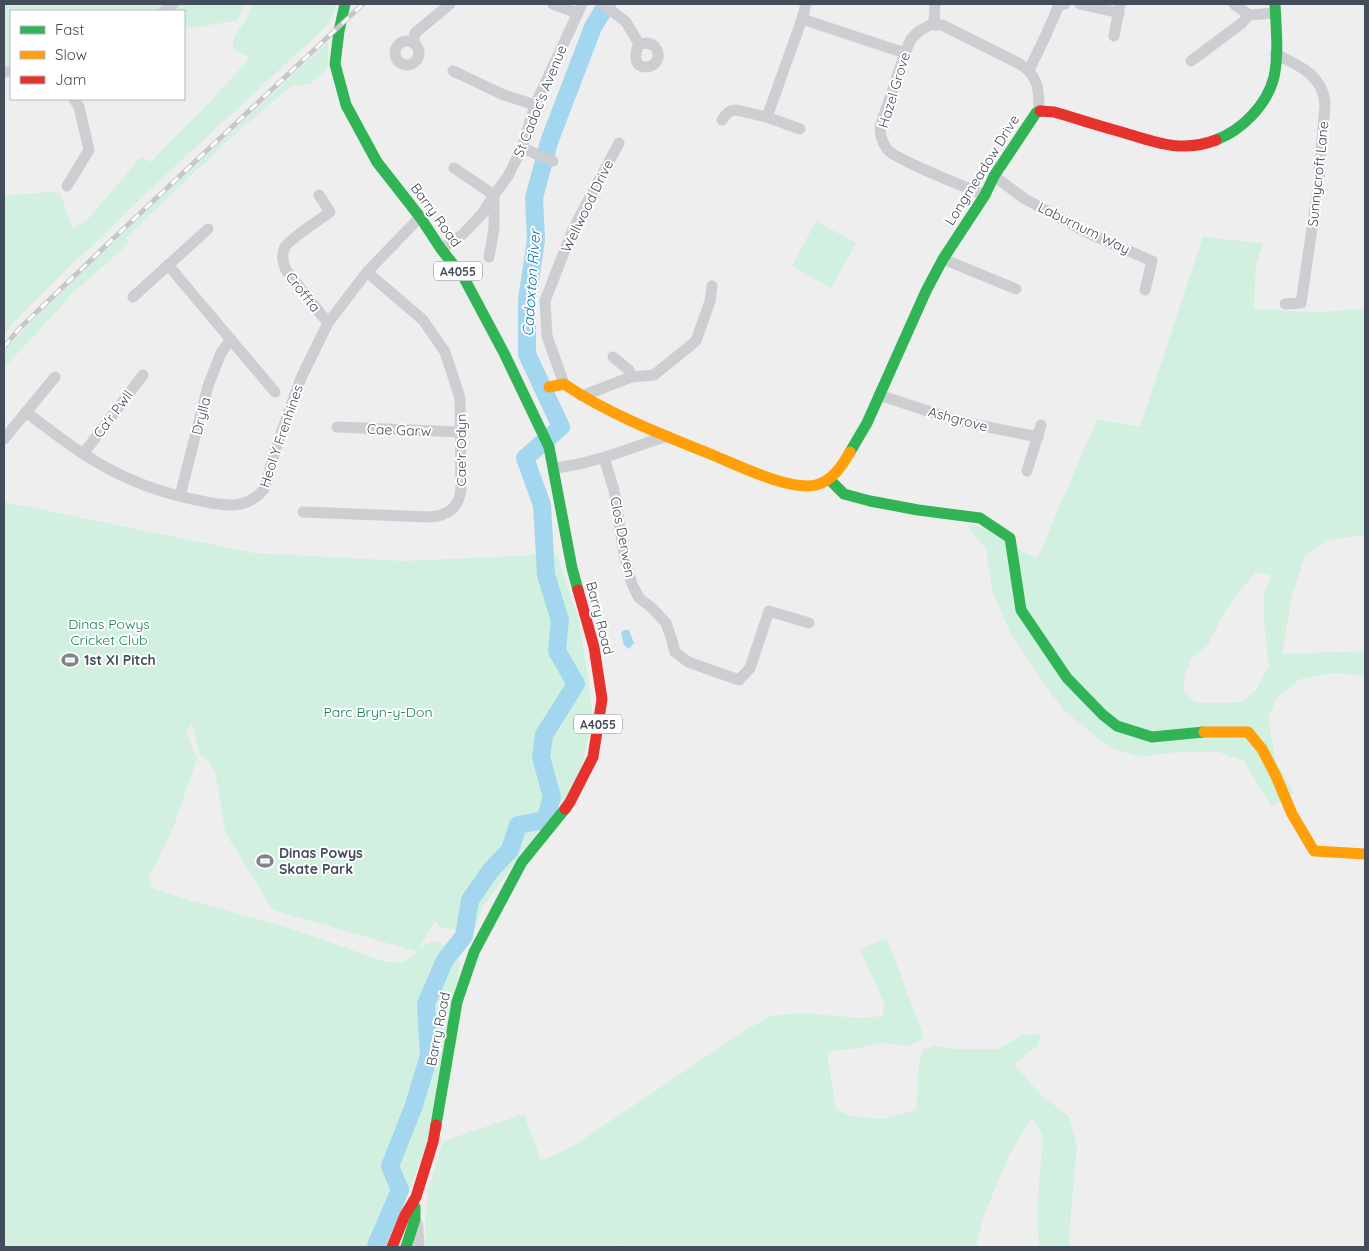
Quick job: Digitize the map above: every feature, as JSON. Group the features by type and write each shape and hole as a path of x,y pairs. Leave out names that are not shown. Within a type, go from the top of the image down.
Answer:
{"street":[{"path":"412,43 415,33 450,4"},
{"path":"553,4 579,9"},
{"path":"767,117 806,4"},
{"path":"936,4 934,25 942,25 1029,70 1038,88 1039,111"},
{"path":"1029,70 1061,4"},
{"path":"1080,4 1120,9 1114,36"},
{"path":"1234,4 1250,15"},
{"path":"607,6 626,22 639,44"},
{"name":"Barry Road","path":"344,8 335,64 346,105 378,162 464,278 544,433 554,468 572,568 594,647 602,698 593,757 570,802 522,862 474,952 457,1002 433,1142 416,1197 405,1215 392,1247"},
{"path":"1191,61 1250,15 1275,8"},
{"name":"Longmeadow Drive","path":"829,479 843,465 867,422 926,291 943,259 1036,112 1046,110 1054,112 1165,145 1183,147 1221,138 1233,132 1252,116 1269,92 1275,68 1275,8"},
{"name":"St Cadoc's Avenue","path":"441,249 462,234 482,214 508,176 522,148 535,105 579,9"},
{"path":"802,20 905,53"},
{"name":"Hazel Grove","path":"934,25 919,31 911,39 880,127 880,135 887,149 892,154 984,195"},
{"name":"Sunnycroft Lane","path":"1275,54 1290,61 1315,78 1324,93 1326,105 1318,188 1301,303 1285,304"},
{"path":"453,71 504,95 535,105"},
{"path":"67,186 89,150 79,108 75,100"},
{"path":"722,120 726,113 734,110 767,117 800,129"},
{"name":"Wellwood Drive","path":"564,384 547,336 545,301 572,229 619,143"},
{"path":"522,148 553,160"},
{"path":"454,168 494,195 494,229 489,257"},
{"name":"Laburnum Way","path":"994,176 1025,199 1088,233 1152,261 1145,290"},
{"name":"Croffta","path":"319,195 330,212 287,244 282,262 286,270 328,323"},
{"name":"Heol Y Frenhines","path":"26,412 83,454 131,480 204,502 233,506 244,504 260,494 266,484 278,442 301,378 328,323 367,272 420,217"},
{"path":"133,297 208,229"},
{"path":"943,259 1016,289"},
{"path":"168,265 275,392"},
{"name":"Cae'r Odyn","path":"304,512 439,516 448,512 457,503 461,490 460,394 445,352 429,328 415,312 367,272"},
{"path":"582,396 631,377 654,374 696,341 710,301 712,286"},
{"name":"Drylla","path":"180,496 208,386 221,353 231,339"},
{"path":"613,356 629,370 631,377"},
{"name":"Ca'r Pwll","path":"83,454 143,375"},
{"path":"4,439 55,377"},
{"path":"548,387 564,384 582,396 647,428 783,482 806,486 822,483 829,479 844,494 870,501 918,510 980,518 999,533 1010,538 1022,610 1068,678 1103,715 1117,726 1152,736 1202,732 1248,732 1262,749 1292,814 1314,851 1365,854"},
{"name":"Ashgrove","path":"879,395 978,425 1040,431 1027,471"},
{"name":"Cae Garw","path":"337,427 461,432"},
{"path":"554,468 604,458 667,436"},
{"name":"Clos Derwen","path":"604,458 614,490 624,555 632,584 639,598 652,608 666,624 675,652 688,662 739,680 750,668 769,611 809,623"},
{"name":"Barry Road","path":"406,1247 415,1218 416,1197"},
{"path":"415,1218 418,1226 419,1247"}],"green space":[{"path":"4,4 167,4 159,10 10,10 10,67 4,68"},
{"path":"181,4 244,4 236,21 185,29 185,10 173,10"},
{"path":"251,4 337,4 329,24 157,183 30,305 4,333 4,196 59,191 73,229 88,219 141,157 151,162 250,58 233,49 233,40 248,16"},
{"path":"328,42 328,65 326,70 310,84 291,86 226,142 126,238 130,242 73,293 4,368 4,351 29,324 69,284"},
{"path":"816,221 856,243 831,288 792,266"},
{"path":"1203,237 1263,243 1256,265 1254,309 1317,312 1365,309 1365,535 1327,540 1305,556 1292,596 1282,654 1365,651 1365,676 1335,673 1300,679 1277,698 1268,717 1276,762 1294,793 1271,806 1244,761 1219,752 1178,752 1140,757 1111,748 1064,711 1010,632 993,593 986,549 967,526 976,525 1037,559 1097,419 1140,427","holes":["1256,572 1271,575 1264,594 1264,623 1269,665 1256,690 1241,702 1195,702 1183,691 1185,675 1191,658 1208,645 1225,611"]},
{"path":"4,502 254,553 403,561 557,554 579,622 593,718 578,782 530,842 483,907 473,933 440,927 435,921 418,950 434,941 450,947 458,954 460,966 427,1143 388,1247 4,1247","holes":["192,724 200,755 207,759 215,772 226,834 273,910 418,952 402,962 383,961 286,927 192,901 151,887 149,877 173,828 197,759 186,731"]},
{"path":"887,938 924,1038 909,1046 884,1043 827,1052 836,1109 851,1116 882,1119 916,1110 919,1063 923,1050 935,1046 955,1049 998,1049 1021,1036 1040,1034 1038,1045 1014,1064 1039,1093 1069,1117 1077,1146 1069,1247 1039,1247 1037,1210 1043,1136 1032,1117 1009,1155 983,1218 976,1247 624,1247 619,1244 615,1247 426,1247 425,1219 428,1190 443,1141 524,1114 541,1161 573,1146 746,1030 771,1016 800,1013 861,1018 883,1016 884,1003 860,949"}],"water":[{"path":"624,630 629,630 634,643 629,649 624,645 621,633"}],"waterway":[{"name":"Cadoxton River","path":"376,1247 400,1190 390,1166 413,1108 429,1056 426,1004 445,960 464,936 470,900 491,870 510,850 518,825 545,820 552,797 541,757 544,735 576,684 557,651 560,620 546,575 542,505 525,458 561,427 527,354 527,300 536,240 534,198 549,142 593,27 607,4"}],"railway":[{"path":"4,347 19,329 116,236 363,4"}],"traffic: fast":[{"path":"345,4 335,64 346,105 377,162 464,278 504,353 549,447 572,568 578,590"},
{"path":"1216,140 1226,136 1244,123 1259,107 1271,87 1274,77 1277,40 1275,4"},
{"path":"850,452 867,423 926,291 943,259 985,195 994,176 1036,113 1040,111"},
{"path":"829,479 844,494 870,501 918,510 980,518 1010,538 1021,610 1067,678 1103,715 1117,726 1152,737 1204,732"},
{"path":"436,1125 457,1002 474,952 522,862 565,809"},
{"path":"406,1247 415,1219 415,1207"}],"traffic: slow":[{"path":"549,387 564,384 637,424 779,481 805,486 822,483 840,468 850,452"},
{"path":"1204,732 1248,732 1262,749 1292,814 1314,851 1365,854"}],"traffic: jam":[{"path":"1040,111 1054,112 1143,139 1178,146 1203,144 1216,140"},
{"path":"565,809 593,757 602,699 594,647 578,590"},
{"path":"392,1247 405,1215 416,1197 433,1142 436,1125"}],"place":[{"name":"1st XI Pitch","path":"70,660"},
{"name":"Dinas Powys Skate Park","path":"265,861"}],"park label":[{"name":"Dinas Powys Cricket Club","path":"109,632"},
{"name":"Parc Bryn-y-Don","path":"378,712"}]}
